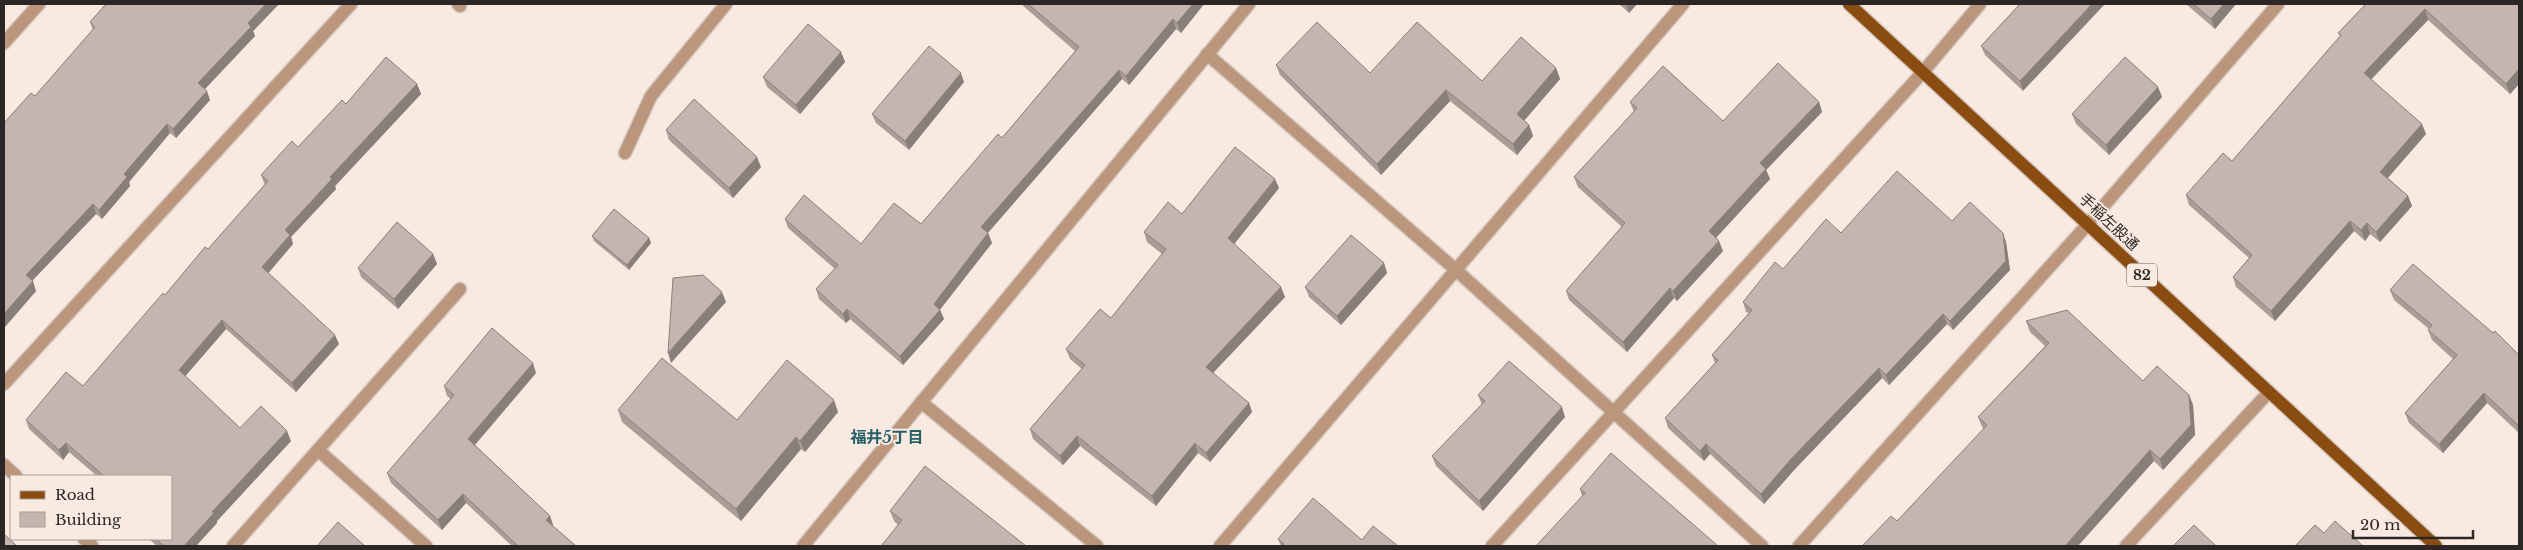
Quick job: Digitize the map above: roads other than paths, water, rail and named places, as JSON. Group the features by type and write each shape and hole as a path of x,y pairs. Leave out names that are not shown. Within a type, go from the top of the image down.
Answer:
{"main road":[{"name":"手稲左股通","path":"1849,4 2436,546"}],"street":[{"path":"4,43 39,4"},
{"path":"4,384 351,4"},
{"path":"625,153 652,96 726,4"},
{"path":"803,546 1249,4"},
{"path":"1220,546 1684,4"},
{"path":"1492,546 1923,72 1980,4"},
{"path":"1799,546 2088,224 2278,4"},
{"path":"1207,54 1456,270 1762,546"},
{"path":"233,546 460,289"},
{"path":"2126,546 2270,392"},
{"path":"921,402 1097,546"},
{"path":"318,450 426,546"},
{"path":"4,465 15,475"}],"district":[{"name":"福井5丁目","path":"887,437"}]}
